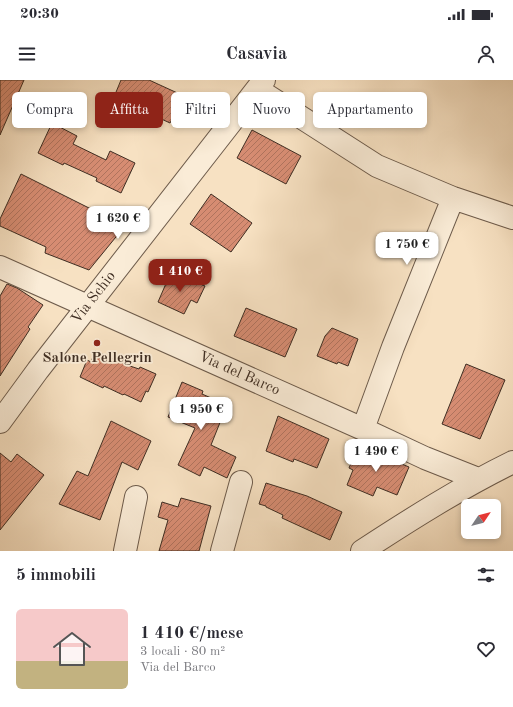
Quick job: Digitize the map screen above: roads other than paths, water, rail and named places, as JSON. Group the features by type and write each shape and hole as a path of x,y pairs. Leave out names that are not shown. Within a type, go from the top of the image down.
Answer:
{"street":[{"path":"260,85 377,166 453,198 513,218"},
{"name":"Via Schio","path":"0,422 87,307 260,85"},
{"path":"363,429 393,347 453,198"},
{"name":"Via del Barco","path":"0,267 363,429 424,458 478,479"},
{"path":"362,551 442,500 478,479 513,462"},
{"path":"222,551 241,482"},
{"path":"126,551 136,497"}],"place":[{"name":"Salone Pellegrin","path":"97,343"}]}
